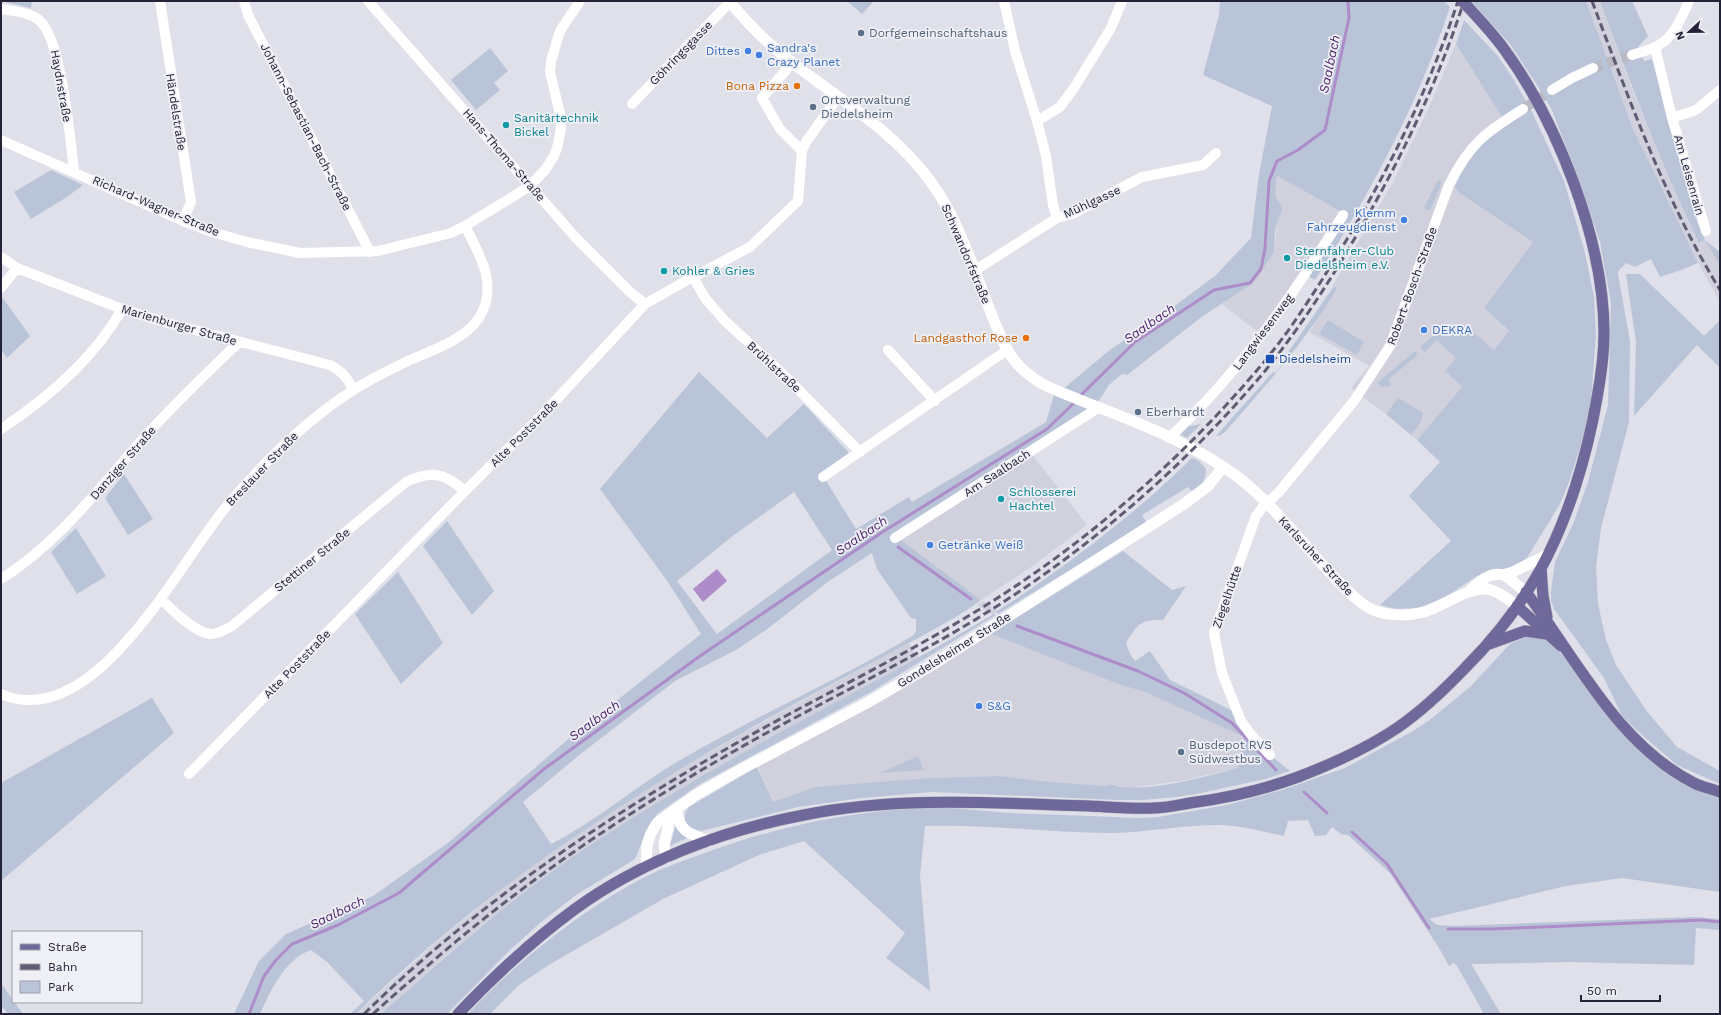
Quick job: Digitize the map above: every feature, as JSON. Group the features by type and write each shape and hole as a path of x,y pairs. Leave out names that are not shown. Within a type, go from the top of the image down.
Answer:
{"main road":[{"path":"458,1014 484,986 523,951 577,907 646,866 708,841 741,830 799,815 863,805 932,802 1158,808 1225,798 1272,786 1331,764 1396,729 1421,710 1452,682 1488,644 1517,606 1548,555 1577,480 1592,424 1602,369 1604,334 1598,270 1587,226 1571,177 1544,114 1504,49 1465,4"},
{"path":"1541,568 1543,596 1548,621"},
{"path":"1526,592 1548,621 1568,652 1625,728 1647,751 1695,783 1720,792"},
{"path":"1517,606 1546,634 1568,652"},
{"path":"1488,644 1525,632 1546,634"}],"street":[{"name":"Händelstraße","path":"160,1 191,202 183,221"},
{"name":"Johann-Sebastian-Bach-Straße","path":"244,1 248,15 370,252"},
{"name":"Hans-Thoma-Straße","path":"368,1 576,238 630,292 645,304"},
{"name":"Richard-Wagner-Straße","path":"1,140 74,171 183,221 212,232 247,242 300,253 370,252 451,233 530,186 545,170 557,148 561,129 560,114 550,72 551,61 560,32 580,1"},
{"path":"1004,1 1015,50 1046,156 1053,205 1057,218"},
{"path":"1037,121 1060,107 1074,88 1111,28 1122,1"},
{"path":"1632,55 1654,47 1666,40 1677,27 1689,1"},
{"name":"Schwandorfstraße","path":"729,2 755,30 792,63 867,117 900,145 919,166 945,204 1007,350 1026,372 1044,385 1169,438 1206,456 1223,467"},
{"name":"Göhringsgasse","path":"632,104 729,2"},
{"name":"Haydnstraße","path":"1,9 21,12 39,20 54,45 59,68 74,171"},
{"name":"Am Leisenrain","path":"1654,47 1672,118 1706,231"},
{"path":"792,63 762,98 780,129 802,151"},
{"path":"1552,90 1593,68"},
{"name":"Am Leisenrain","path":"1672,118 1696,110 1720,90"},
{"name":"Alte Poststraße","path":"189,774 465,491 544,413 645,304 693,276 750,247 798,201 802,151 806,142 838,97"},
{"name":"Robert-Bosch-Straße","path":"1266,503 1279,492 1354,401 1390,346 1449,185 1458,165 1472,147 1487,132 1523,109"},
{"name":"Mühlgasse","path":"974,271 1057,218 1072,214 1142,177 1203,165 1216,153"},
{"name":"Langwiesenweg","path":"1169,438 1217,391 1258,342 1306,275 1343,215"},
{"name":"Breslauer Straße","path":"1,694 38,700 65,693 78,685 103,665 121,647 161,599 219,514 261,467 301,428 368,381 442,346 464,332 478,320 486,306 489,281 483,262 465,226"},
{"name":"Marienburger Straße","path":"1,257 17,268 122,309 239,342 330,365 339,370 347,378 354,390"},
{"path":"1,288 17,268"},
{"name":"Brühlstraße","path":"693,276 707,301 724,320 786,376 860,452"},
{"path":"1,430 38,404 71,374 112,326 122,309"},
{"name":"Danziger Straße","path":"1,579 19,567 81,511 178,400 239,342"},
{"path":"888,350 935,401"},
{"path":"823,477 1007,350"},
{"name":"Am Saalbach","path":"896,538 1098,408"},
{"name":"Karlsruher Straße","path":"1223,467 1249,486 1348,592 1375,611 1396,614 1417,614 1479,589 1491,590 1517,606"},
{"name":"Gondelsheimer Straße","path":"646,866 647,845 651,833 657,823 694,796 736,772 867,703 932,665 1184,504 1208,486 1223,467"},
{"name":"Stettiner Straße","path":"161,599 202,632 212,634 222,631 232,626 406,482 425,474 441,475 452,480 465,491"},
{"name":"Ziegelhütte","path":"1266,503 1256,516 1214,633 1222,673 1241,721 1252,736 1270,755"},
{"name":"Karlsruher Straße","path":"1467,593 1483,579 1513,572 1548,555"},
{"path":"1503,575 1526,592"},
{"path":"674,811 686,831 708,841"},
{"path":"666,858 664,845 674,811"}],"shaded area":[{"path":"1586,1 1600,1 1633,92 1682,207 1699,243 1705,240 1720,266 1720,302 1663,194 1633,129"},
{"path":"1456,44 1507,125 1458,192 1533,242 1484,308 1509,332 1417,440 1395,421 1351,388 1369,366 1309,332 1337,289 1333,285 1392,184 1426,114"},
{"path":"1277,176 1342,212 1259,333 1222,304 1252,284 1276,239 1275,228 1283,208 1275,195"},
{"path":"1027,448 1087,525 1034,565 981,600 894,536"},
{"path":"717,569 727,581 703,602 693,589"},
{"path":"983,601 998,611 993,615 977,605"},
{"path":"991,634 1118,684 1145,692 1244,737 1238,768 1180,781 1129,788 1110,784 1108,786 1051,782 1000,776 927,778 815,787 773,802 758,767 882,700 936,669"},
{"path":"909,643 918,658 607,835 523,893 450,952 381,1014 356,1014 440,939 513,880 597,821 669,776 745,732"}],"green space":[{"path":"1,1 32,1 31,8"},
{"path":"847,1 874,1 862,14"},
{"path":"1220,1 1444,1 1450,7 1423,78 1391,148 1355,215 1315,280 1303,273 1342,212 1277,176 1275,195 1283,208 1275,228 1274,252 1252,284 1203,316 1127,375 1122,374 1109,385 1098,402 1063,389 1111,349 1150,324 1215,276 1251,238 1259,174 1272,106 1203,75 1219,15"},
{"path":"1471,1 1586,1 1633,129 1698,263 1660,277 1651,259 1635,267 1626,263 1619,270 1618,274 1630,341 1629,422 1601,528 1596,567 1598,604 1606,640 1616,665 1646,710 1677,747 1720,771 1720,784 1677,765 1622,716 1604,678 1554,609 1551,601 1555,562 1573,524 1588,482 1608,405 1611,303 1600,242 1577,174 1551,108 1510,44"},
{"path":"1600,1 1632,1 1648,36 1638,47 1644,61 1652,59 1694,213 1705,240 1699,243 1646,123"},
{"path":"1464,20 1497,55 1514,80 1532,112 1564,181 1584,249 1594,297 1596,336 1591,400 1584,435 1569,482 1560,504 1527,558 1513,567 1487,572 1477,576 1444,598 1418,608 1396,609 1380,605 1451,541 1409,496 1440,462 1417,440 1462,387 1445,371 1456,358 1437,340 1425,352 1420,347 1446,325 1455,332 1466,326 1494,350 1509,331 1484,308 1533,242 1458,192 1455,187 1470,159 1482,144 1507,125 1456,44"},
{"path":"490,48 508,71 494,83 500,90 476,110 451,80"},
{"path":"51,170 83,185 67,197 31,219 14,192"},
{"path":"1438,180 1442,182 1430,211 1424,208"},
{"path":"1705,240 1720,252 1720,266"},
{"path":"1626,274 1640,274 1704,336 1720,320 1720,368 1697,345 1634,416 1636,342"},
{"path":"1334,286 1337,289 1325,308 1284,363 1225,432 1216,436 1273,372 1275,373 1282,365 1280,364"},
{"path":"2,297 30,336 7,358 1,349"},
{"path":"1328,320 1364,342 1357,355 1319,334"},
{"path":"1415,351 1418,355 1389,379 1391,386 1381,387 1377,383"},
{"path":"699,372 767,438 804,404 849,453 821,473 856,529 909,497 912,502 1046,422 1054,395 1089,408 894,535 981,600 973,606 955,618 744,732 692,762 590,826 541,860 446,933 356,1014 350,1014 364,1001 327,962 311,950 302,954 286,968 274,986 260,1014 234,1014 259,961 286,934 373,896 449,842 573,735 701,634 668,582 600,489","holes":["794,492 832,550 717,634 677,581 734,535","872,553 877,569 911,618 916,619 916,631 914,635 885,652 734,730 675,763 598,816 567,836 551,844 523,802 578,756 675,681 736,650 766,630 829,581"]},
{"path":"1398,398 1422,412 1421,422 1411,435 1386,414"},
{"path":"1201,424 1187,438 1181,435 1185,427"},
{"path":"1192,458 1198,460 1206,469 1202,482 1193,493 1188,487 1142,515 1147,523 998,614 996,612 1073,559 1122,521"},
{"path":"124,474 153,519 128,535 105,498"},
{"path":"447,521 494,591 472,615 423,546"},
{"path":"76,528 106,576 77,594 51,552"},
{"path":"1123,551 1172,590 1186,586 1163,620 1144,622 1140,624 1133,632 1126,643 1130,654 1135,661 1150,651 1170,680 1241,715 1270,755 1290,771 1265,779 1176,797 1143,800 1119,800 932,792 861,798 798,807 701,831 689,828 685,818 689,807 757,767 773,802 815,787 927,778 1000,776 1051,782 1108,786 1109,784 1123,787 1138,787 1173,784 1238,768 1244,737 1145,692 1118,684 991,634"},
{"path":"398,572 443,643 401,684 355,614"},
{"path":"994,614 996,615 871,692 700,784 657,814 646,832 635,859 576,895 540,923 510,950 447,1014 381,1014 504,908 560,866 599,840 639,814 718,767 796,723 916,659"},
{"path":"1528,636 1545,640 1559,651 1612,721 1635,747 1661,769 1680,780 1720,796 1720,892 1622,878 1566,886 1429,919 1437,925 1453,926 1694,917 1720,919 1720,930 1696,928 1694,965 1569,962 1471,964 1501,1014 1484,1014 1457,966 1454,963 1449,966 1390,873 1348,835 1341,834 1332,827 1326,835 1315,836 1308,820 1288,821 1284,836 1224,825 1112,833 1065,832 972,826 925,826 920,875 930,991 886,958 905,933 804,841 759,855 663,899 547,966 519,985 490,1014 468,1014 507,975 575,920 623,889 647,876 690,858 785,828 839,817 894,810 944,808 1010,813 1138,818 1158,817 1227,805 1282,790 1345,768 1413,731 1431,719 1470,687 1510,644"},
{"path":"152,698 174,733 1,881 1,783"},
{"path":"918,756 924,770 880,773"},
{"path":"676,824 681,834 687,838 670,846"},
{"path":"1,983 12,998 12,1003 15,1003 23,1014 8,1014 1,1005"}],"waterway":[{"name":"Saalbach","path":"1079,397 1135,342 1214,290 1250,283 1261,269 1265,248 1269,181 1277,161 1298,150 1325,130 1349,18 1348,1"},
{"name":"Saalbach","path":"249,1014 264,976 276,960 292,944 338,925 399,893 544,769 700,656 881,533 1047,429 1076,401"},
{"path":"898,547 971,599"},
{"path":"1017,626 1138,671 1184,693 1232,723 1276,770"},
{"path":"1304,792 1327,813"},
{"path":"1352,832 1387,864 1429,928"},
{"path":"1448,929 1492,929 1702,920 1720,922"}],"tunnel":[{"path":"1593,68 1632,55"},
{"path":"1523,109 1552,90"}],"railway":[{"path":"364,1014 407,973 499,898 548,862 647,796 749,736 912,649 999,597 1098,526 1159,473 1216,416 1264,362 1282,340 1326,273 1360,217 1402,139 1438,57 1458,1"},
{"path":"373,1014 463,936 582,846 666,792 752,741 968,624 1050,570 1089,541 1164,477 1233,408 1265,371 1305,318 1329,281 1393,170 1420,115 1443,59 1464,1"},
{"path":"1592,1 1634,112 1665,185 1700,256 1720,290"}],"place":[{"name":"Dorfgemeinschaftshaus","path":"861,33"},
{"name":"Dittes","path":"748,51"},
{"name":"Sandra's Crazy Planet","path":"759,55"},
{"name":"Bona Pizza","path":"797,86"},
{"name":"Ortsverwaltung Diedelsheim","path":"813,107"},
{"name":"Sanitärtechnik Bickel","path":"506,125"},
{"name":"Klemm Fahrzeugdienst","path":"1404,220"},
{"name":"Sternfahrer-Club Diedelsheim e.V.","path":"1287,258"},
{"name":"Kohler & Gries","path":"664,271"},
{"name":"DEKRA","path":"1424,330"},
{"name":"Landgasthof Rose","path":"1026,338"},
{"name":"Diedelsheim","path":"1270,359"},
{"name":"Eberhardt","path":"1138,412"},
{"name":"Schlosserei Hachtel","path":"1001,499"},
{"name":"Getränke Weiß","path":"930,545"},
{"name":"S&G","path":"979,706"},
{"name":"Busdepot RVS Südwestbus","path":"1181,752"}]}
